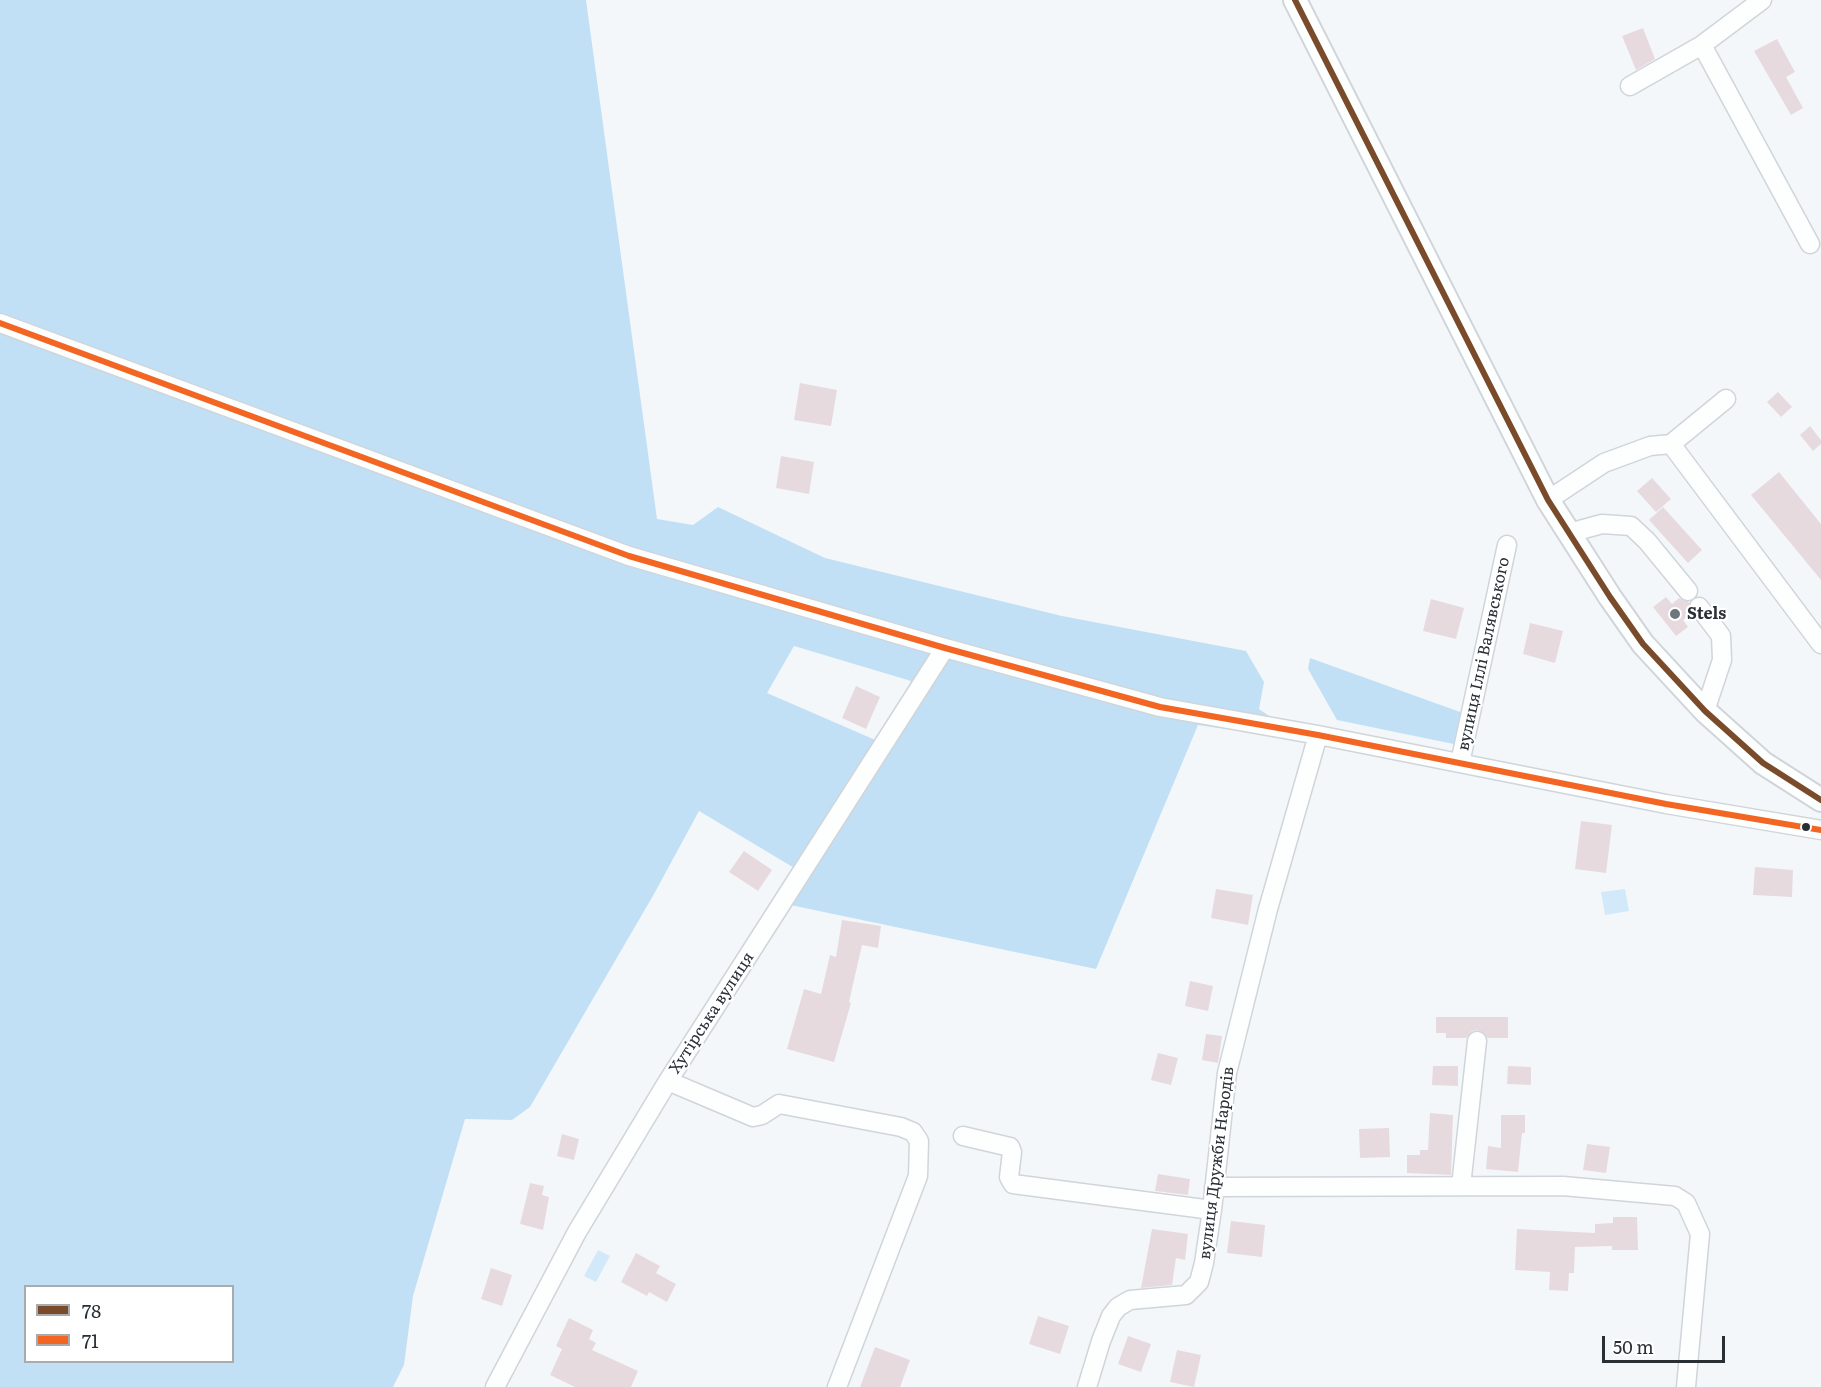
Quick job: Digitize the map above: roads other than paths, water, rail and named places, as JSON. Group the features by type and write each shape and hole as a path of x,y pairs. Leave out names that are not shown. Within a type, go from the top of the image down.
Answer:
{"main road":[{"path":"1295,0 1548,500 1569,533 1643,644 1705,711 1763,763 1821,800"}],"street":[{"path":"1630,86 1702,45 1762,0"},
{"path":"1702,45 1810,244"},
{"path":"0,323 629,556 945,648 1160,707 1318,735 1666,804 1821,830"},
{"path":"1548,500 1604,463 1650,446 1671,444 1726,399"},
{"path":"1671,444 1821,644"},
{"path":"1569,533 1602,524 1631,526 1688,591"},
{"name":"вулиця Іллі Валявського","path":"1461,763 1507,545"},
{"path":"1700,607 1721,636 1722,660 1705,711"},
{"name":"Хутірська вулиця","path":"495,1387 577,1232 668,1081 945,648"},
{"name":"вулиця Дружби Народів","path":"1087,1387 1104,1333 1118,1306 1130,1300 1186,1295 1193,1289 1204,1263 1227,1073 1268,909 1318,735"},
{"path":"1461,1186 1477,1041"},
{"path":"668,1081 753,1117 762,1115 779,1104 901,1127 913,1132 919,1141 918,1176 837,1387"},
{"path":"963,1136 1010,1148 1012,1152 1010,1177 1013,1184 1212,1210"},
{"path":"1214,1187 1461,1186 1610,1189 1675,1196 1686,1203 1700,1234 1686,1387"}],"place":[{"name":"Stels","path":"1675,614"}]}
